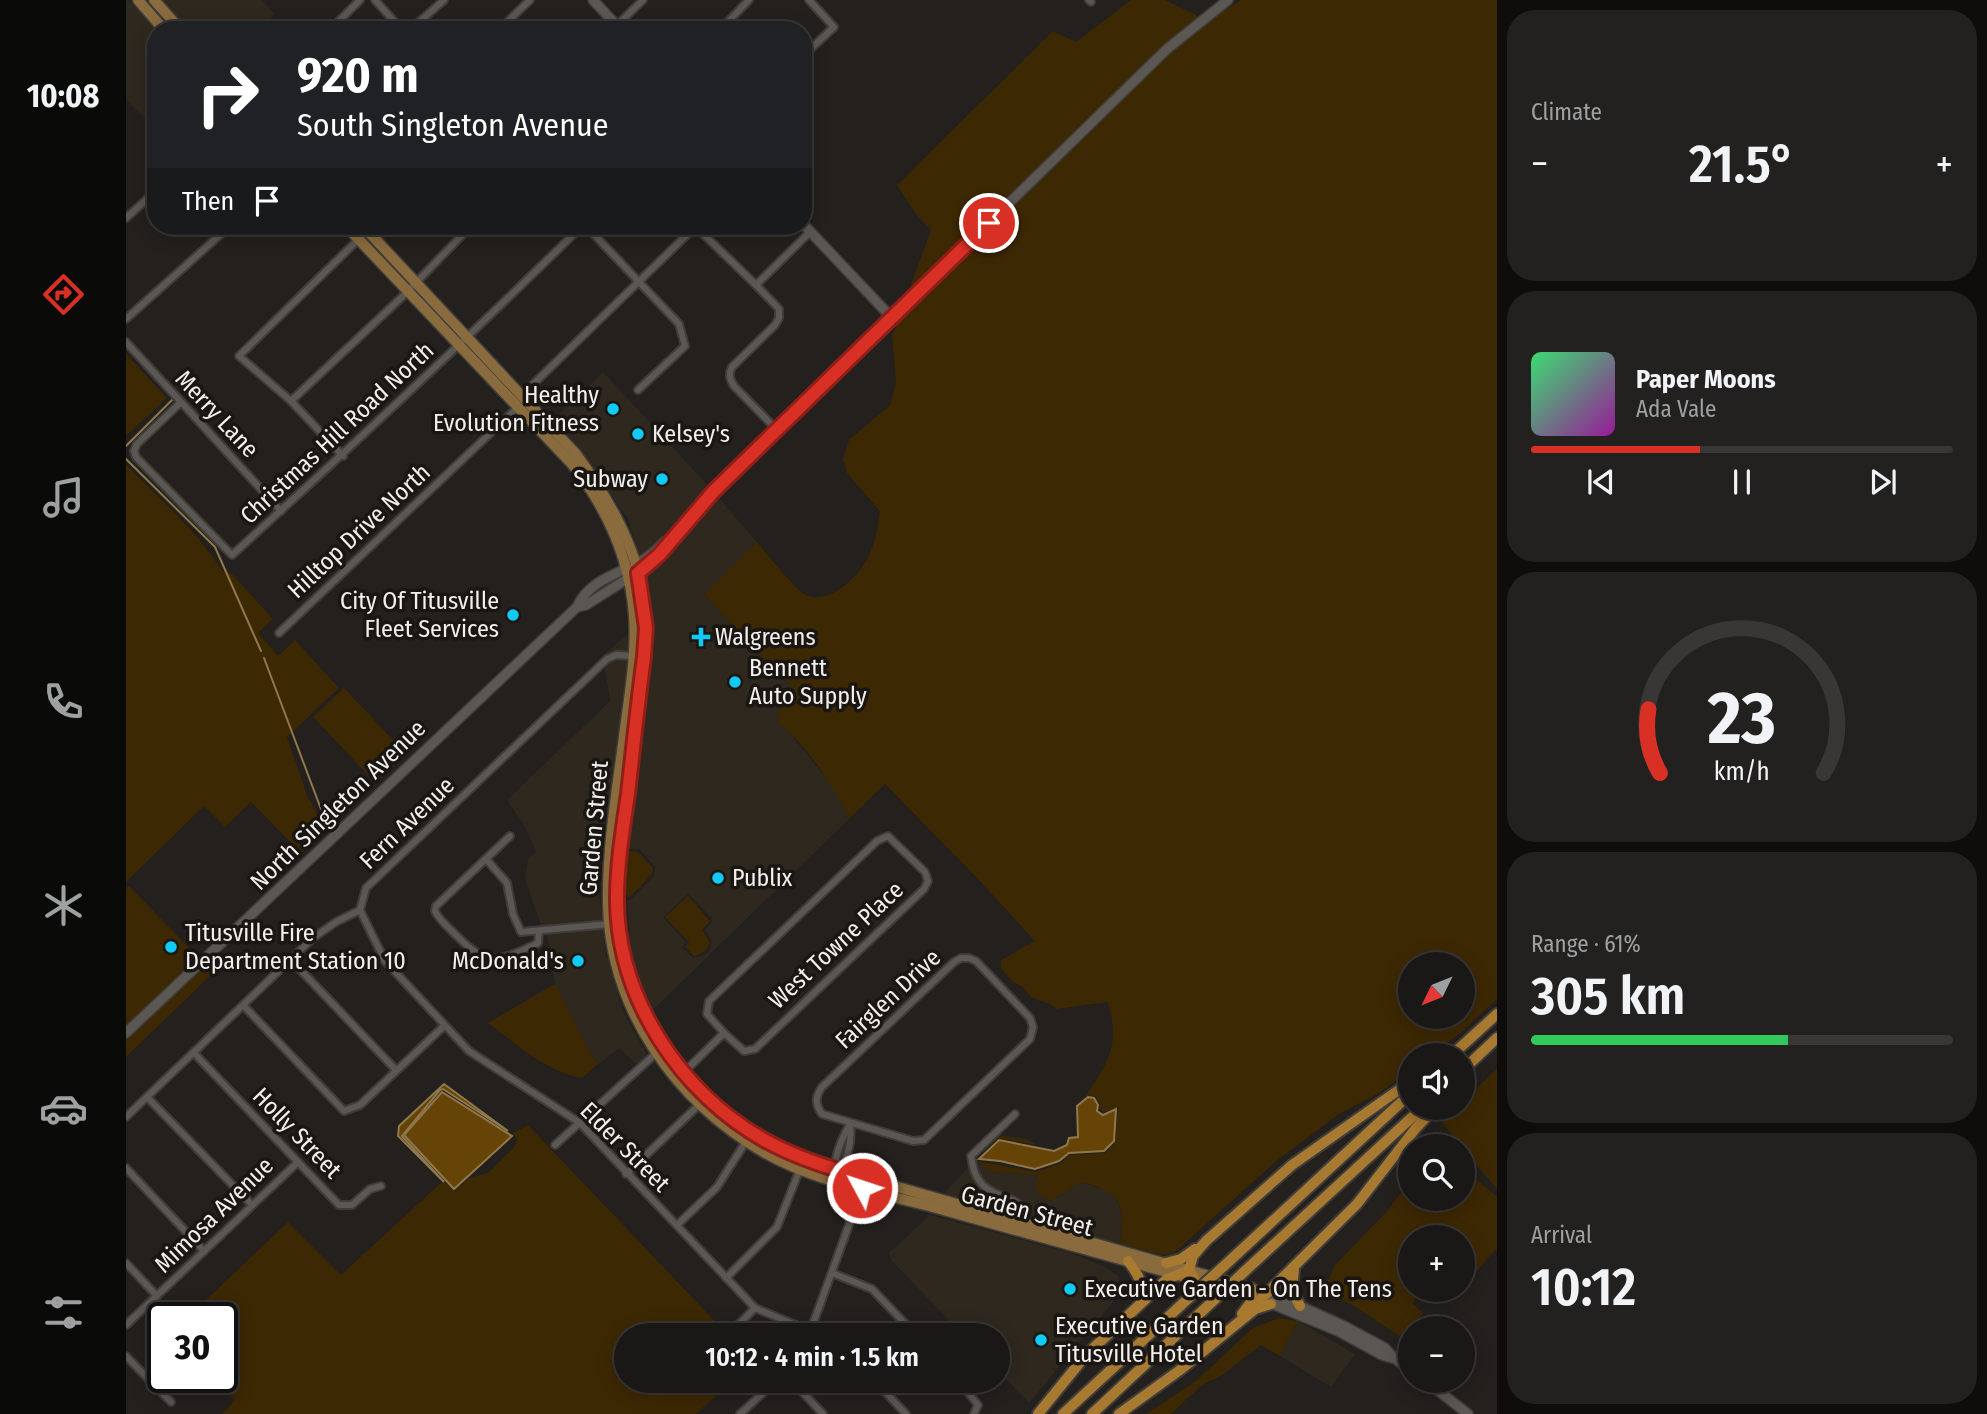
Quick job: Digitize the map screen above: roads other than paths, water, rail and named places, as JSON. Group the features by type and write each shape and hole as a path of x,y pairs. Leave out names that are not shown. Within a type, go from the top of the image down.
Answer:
{"highway":[{"path":"1465,1043 1497,1014"},
{"path":"1475,1059 1497,1038"},
{"path":"1166,1263 1181,1259 1206,1241 1292,1165 1398,1090"},
{"path":"1063,1414 1398,1105"},
{"path":"1092,1414 1409,1120"},
{"path":"1226,1332 1357,1204 1424,1120"},
{"path":"1038,1414 1086,1355 1167,1279 1176,1275 1192,1275 1193,1256 1206,1241"},
{"path":"1128,1262 1141,1279 1141,1303"},
{"path":"1294,1268 1292,1290 1300,1306"},
{"path":"1119,1414 1180,1370 1255,1309 1260,1296"}],"main road":[{"path":"138,0 156,21"},
{"path":"154,0 173,21"},
{"name":"Garden Street","path":"354,235 406,290 521,395 576,454 600,486 617,517 646,628 609,870 608,906 615,924"},
{"name":"Garden Street","path":"371,235 591,488 607,515 632,571 633,656 624,728 629,783 615,924 620,975 633,1013 679,1076 721,1124 749,1137 785,1163 802,1163 1055,1237 1166,1263 1192,1275 1260,1296"},
{"name":"Garden Street","path":"864,1183 1025,1224 1128,1262 1176,1275"}],"street":[{"path":"339,21 360,0"},
{"path":"375,0 394,21"},
{"path":"420,21 444,0"},
{"path":"508,21 530,0"},
{"path":"593,0 612,21"},
{"path":"625,21 643,0"},
{"path":"729,21 749,0"},
{"path":"809,0 834,27 812,48"},
{"name":"North Singleton Avenue","path":"126,1033 577,607 580,599 602,580 632,571 659,555 683,525 777,430 1167,48 1228,0"},
{"path":"126,218 147,199"},
{"path":"812,234 892,318"},
{"path":"126,319 220,235"},
{"path":"343,456 290,401 239,356 361,235"},
{"path":"290,401 462,235"},
{"name":"Christmas Hill Road North","path":"180,403 137,444 135,457 232,555 343,456 575,235"},
{"path":"593,235 679,324 685,346 638,390"},
{"path":"519,407 521,395 686,235"},
{"path":"704,235 779,309 775,325 732,367 729,379 777,430"},
{"path":"756,285 807,235"},
{"name":"Merry Lane","path":"126,342 281,510"},
{"name":"Hilltop Drive North","path":"279,633 519,407"},
{"name":"Fern Avenue","path":"360,910 366,888 607,659 616,655 633,656"},
{"path":"510,836 436,906 436,915 471,951 489,958 504,959 537,943 539,932"},
{"name":"West Towne Place","path":"883,837 892,838 925,872 928,881 924,889 755,1049 744,1051 724,1033 707,1014 709,1001 877,841 883,837"},
{"path":"486,859 507,883 513,914 521,932 615,924"},
{"path":"126,1117 313,938 360,910"},
{"name":"Elder Street","path":"360,910 385,961 469,1051 580,1123 755,1308 788,1323"},
{"name":"Fairglen Drive","path":"968,958 976,961 1030,1018 1033,1027 1030,1039 924,1140 913,1141 850,1124 822,1114 816,1103 819,1092 954,962 968,958"},
{"path":"291,960 396,1070"},
{"path":"244,1006 344,1111 360,1105 444,1026"},
{"path":"679,1076 724,1033"},
{"path":"555,1146 660,1049"},
{"name":"Holly Street","path":"194,1053 339,1205 352,1206 370,1189 381,1186"},
{"path":"147,1097 252,1205"},
{"path":"626,1174 703,1101"},
{"path":"1015,1114 971,1156 975,1175 985,1188 1019,1203 1024,1210 1025,1224"},
{"path":"837,1175 836,1164 850,1124"},
{"path":"677,1225 718,1187 749,1137"},
{"name":"Mimosa Avenue","path":"126,1325 298,1162"},
{"path":"726,1278 776,1227 802,1163"},
{"path":"126,1168 204,1251"},
{"path":"814,1323 864,1183"},
{"path":"126,1264 157,1296"},
{"path":"832,1273 872,1289 905,1323"},
{"name":"Garden Street","path":"1260,1296 1300,1306 1359,1338"},
{"name":"Garden Street","path":"1260,1296 1385,1349 1398,1362"},
{"path":"740,1323 755,1308"},
{"path":"126,1356 171,1402"},
{"path":"740,1414 763,1393"},
{"path":"803,1393 823,1414"},
{"path":"886,1393 905,1414"},
{"path":"968,1393 978,1405 974,1414"},
{"path":"1441,1393 1468,1414"}],"waterway":[{"path":"126,446 173,399"},
{"path":"126,459 215,547 261,651"},
{"path":"264,658 327,825"}],"place":[{"name":"Healthy Evolution Fitness","path":"613,409"},
{"name":"Kelsey's","path":"638,434"},
{"name":"Subway","path":"662,479"},
{"name":"City Of Titusville Fleet Services","path":"513,615"},
{"name":"Walgreens","path":"701,637"},
{"name":"Bennett Auto Supply","path":"735,682"},
{"name":"Publix","path":"718,878"},
{"name":"Titusville Fire Department Station 10","path":"171,947"},
{"name":"McDonald's","path":"578,961"},
{"name":"Executive Garden - On The Tens","path":"1070,1289"},
{"name":"Executive Garden Titusville Hotel","path":"1041,1340"}]}
